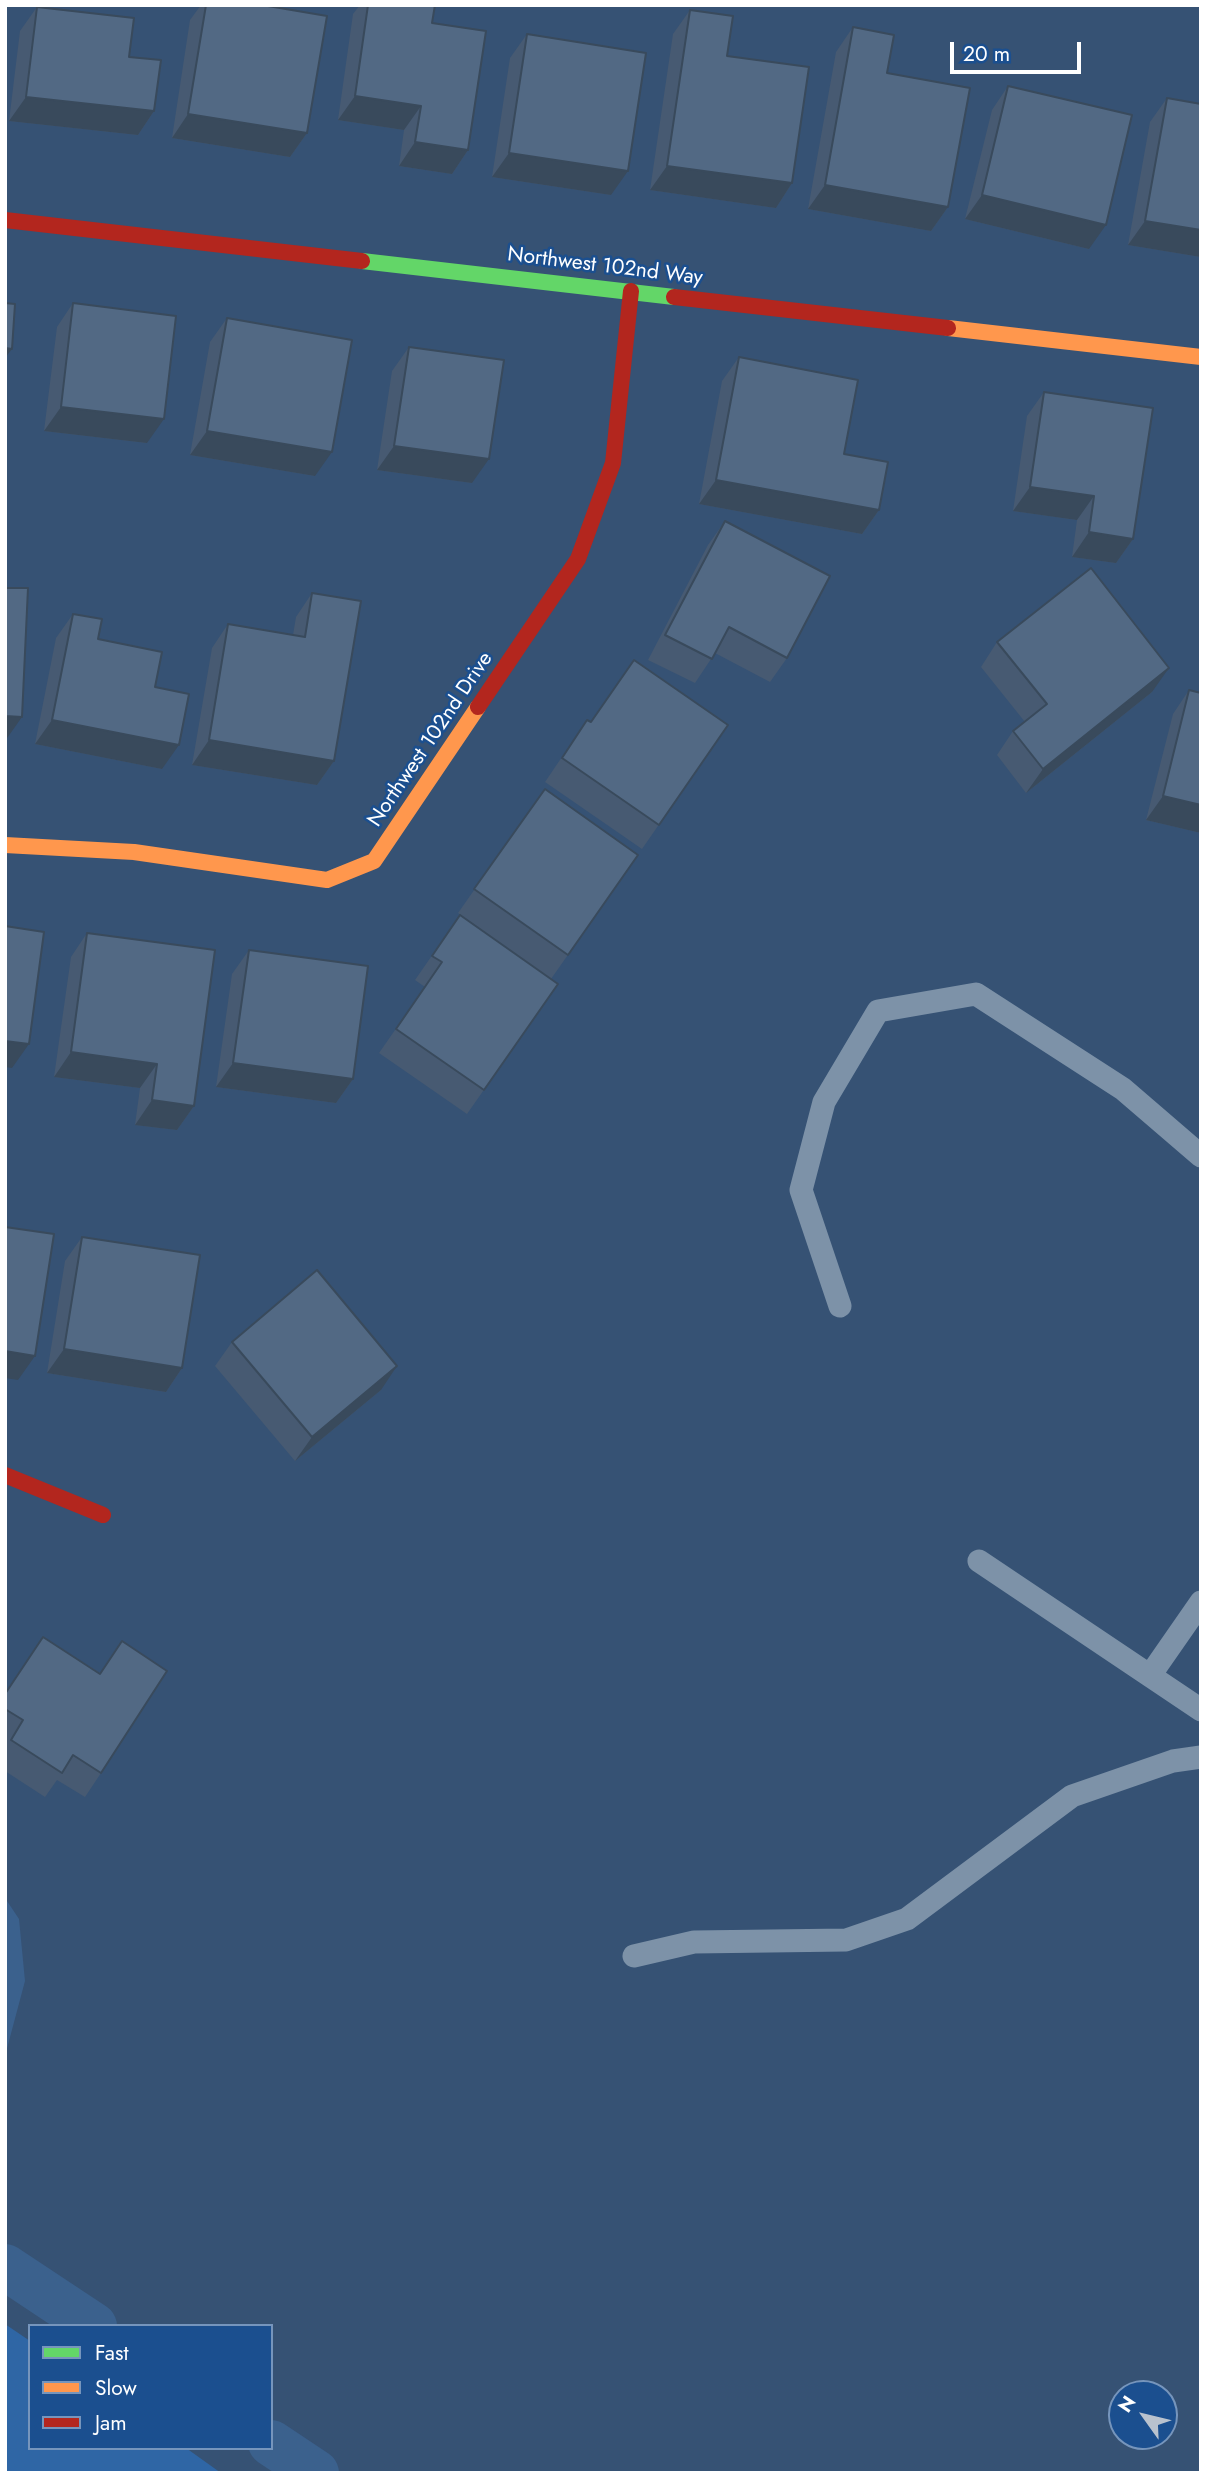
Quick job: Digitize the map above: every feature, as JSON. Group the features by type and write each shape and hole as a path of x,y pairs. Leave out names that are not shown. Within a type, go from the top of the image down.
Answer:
{"street":[{"name":"Northwest 102nd Way","path":"5,220 1201,357"},
{"name":"Northwest 102nd Drive","path":"5,845 134,852 327,880 374,861 579,559 613,463 631,291"},
{"path":"5,1475 103,1515"}],"lane":[{"path":"840,1307 800,1190 824,1102 878,1011 976,994 1124,1089 1201,1156"},
{"path":"979,1561 1201,1710"},
{"path":"1151,1674 1201,1602"},
{"path":"634,1956 694,1942 846,1940 907,1919 1072,1796 1173,1761 1201,1757"}],"shaded area":[{"path":"5,1898 19,1919 25,1981 5,2056"},
{"path":"5,2324 28,2340 28,2450 189,2450 221,2473 5,2473"}],"building":[{"path":"206,5 262,5 327,16 307,133 188,114"},
{"path":"368,5 435,5 432,23 486,31 468,150 415,142 421,106 355,96"},
{"path":"37,7 134,18 129,57 161,60 154,111 26,97"},
{"path":"690,10 733,16 727,56 809,67 792,183 667,166"},
{"path":"853,27 894,35 887,73 970,88 948,207 825,185"},
{"path":"527,34 646,53 628,171 509,153"},
{"path":"1008,86 1132,115 1106,225 982,195"},
{"path":"1167,98 1201,104 1201,230 1145,221"},
{"path":"5,303 15,304 12,349 5,348"},
{"path":"73,303 176,316 164,419 61,407"},
{"path":"227,318 352,340 332,452 207,431"},
{"path":"409,347 504,360 489,459 394,446"},
{"path":"739,357 858,380 844,454 888,462 879,510 716,480"},
{"path":"1044,392 1153,408 1133,539 1089,532 1094,496 1030,487"},
{"path":"725,521 830,576 787,658 729,627 712,659 665,635"},
{"path":"1091,568 1169,668 1043,769 1013,731 1047,704 997,642"},
{"path":"5,588 28,588 22,717 5,716"},
{"path":"312,593 361,601 334,761 209,740 228,624 305,637"},
{"path":"73,614 102,619 98,639 162,652 155,687 189,694 179,745 52,720"},
{"path":"634,660 728,725 659,825 562,758 587,720 591,722"},
{"path":"1189,690 1201,693 1201,805 1163,796"},
{"path":"545,789 638,855 568,955 474,889"},
{"path":"460,915 558,984 484,1090 396,1029 442,962 432,956"},
{"path":"5,926 44,932 29,1044 5,1041"},
{"path":"87,933 215,950 194,1106 152,1100 157,1064 71,1052"},
{"path":"249,950 368,966 353,1079 233,1063"},
{"path":"5,1227 54,1234 35,1356 5,1351"},
{"path":"82,1237 200,1255 182,1368 64,1349"},
{"path":"317,1270 397,1366 312,1437 232,1342"},
{"path":"43,1637 100,1674 122,1641 167,1671 101,1773 73,1755 62,1773 11,1740 23,1720 5,1709 5,1694"}],"waterway":[{"path":"5,2267 91,2324"},
{"path":"273,2444 316,2473"}],"traffic: fast":[{"path":"362,261 674,297"}],"traffic: slow":[{"path":"948,328 1201,357"},
{"path":"5,845 134,852 327,880 374,861 478,707"}],"traffic: jam":[{"path":"5,220 362,261"},
{"path":"478,707 578,559 613,463 631,291"},
{"path":"674,297 948,328"},
{"path":"5,1475 103,1515"}]}
